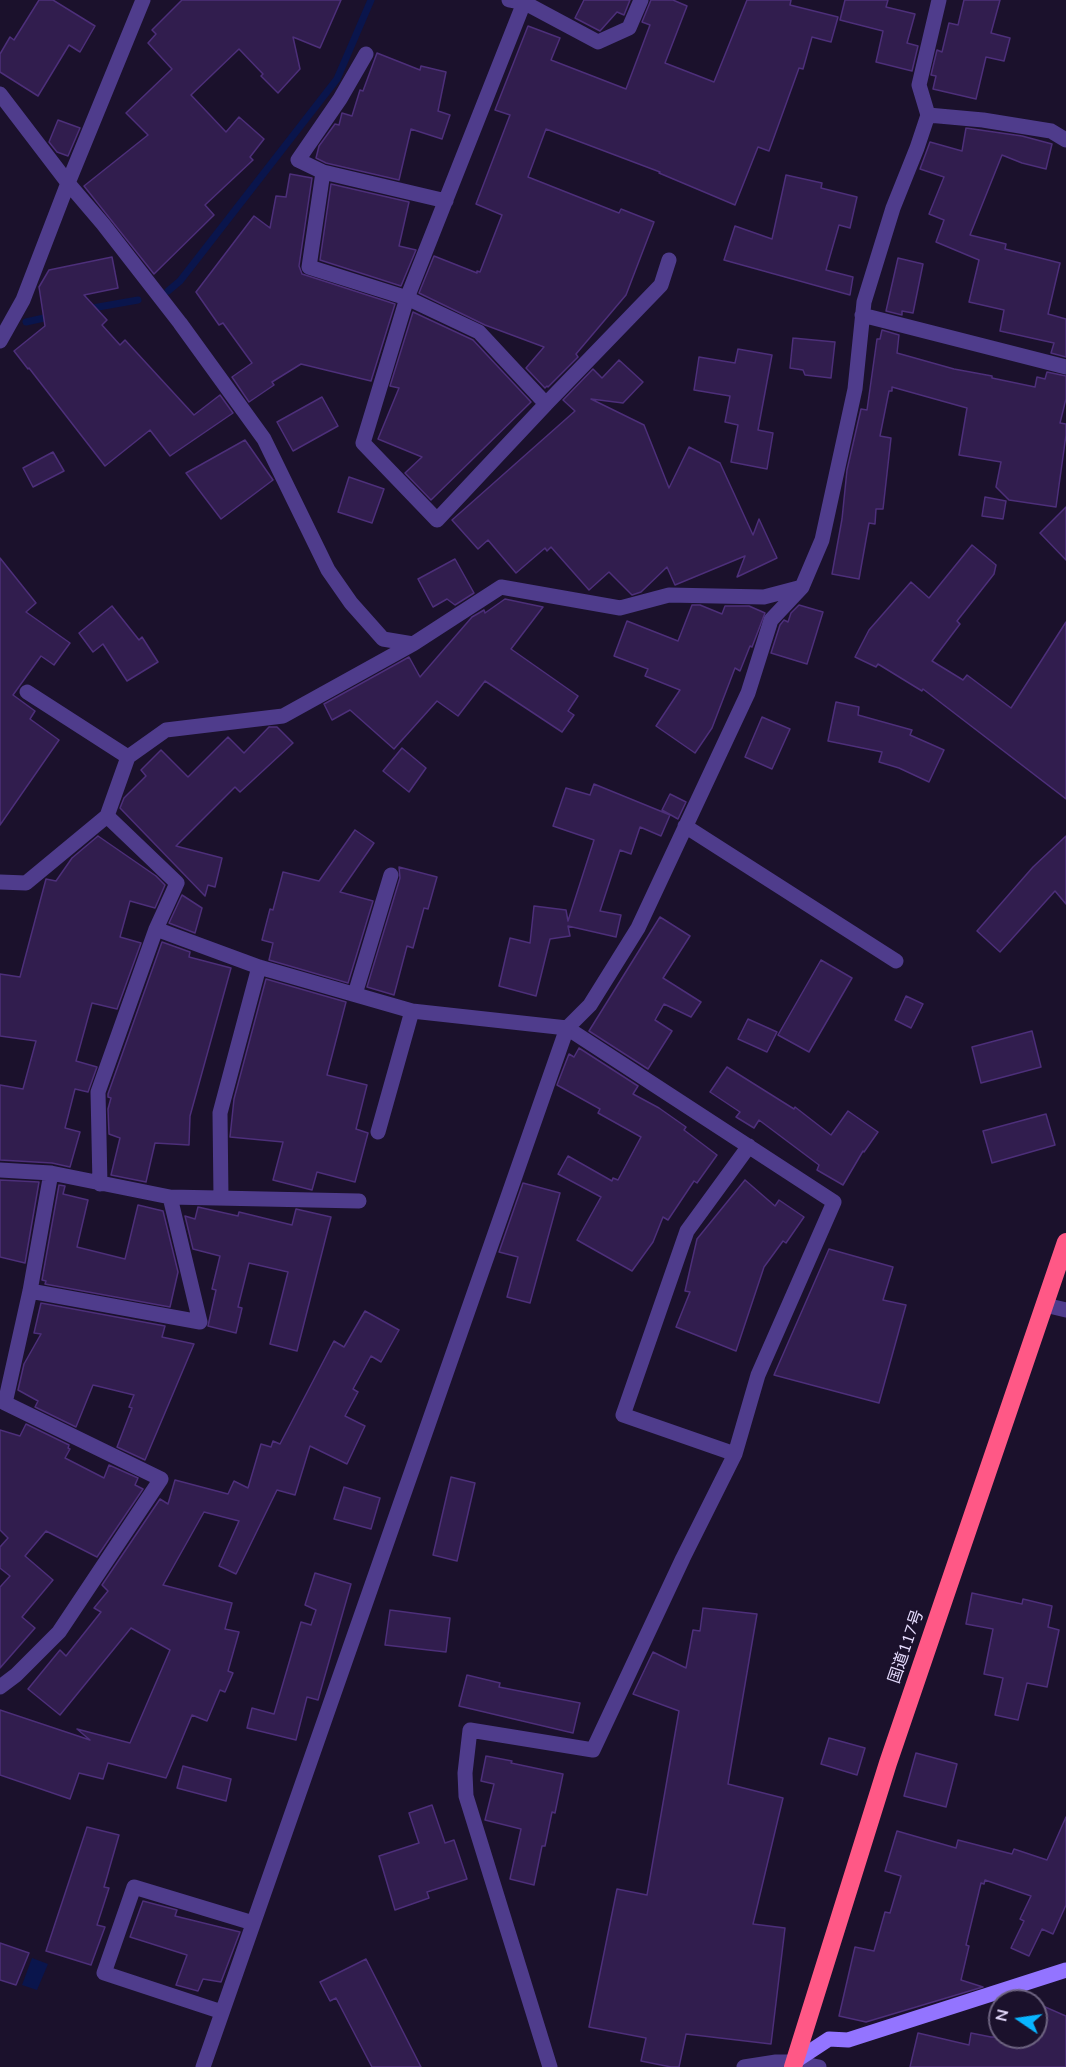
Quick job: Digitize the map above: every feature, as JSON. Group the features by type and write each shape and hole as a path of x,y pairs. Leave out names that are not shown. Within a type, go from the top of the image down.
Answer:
{"highway":[{"name":"国道117号","path":"793,2065 888,1763 1066,1242"}],"street":[{"path":"0,341 23,300 143,0"},
{"path":"641,0 628,28 598,42 520,1 446,201 407,298 363,443 437,520 661,285 669,260"},
{"path":"203,2067 567,1028 590,1005 638,928 748,693 771,620 802,587 822,540 855,389 864,302 893,208 928,115 919,85 939,0"},
{"path":"366,54 340,99 298,160 323,172 446,201"},
{"path":"0,94 180,323 264,439 328,570 351,603 383,639 413,644"},
{"path":"928,115 983,120 1051,131 1066,140"},
{"path":"323,172 309,267 407,298 479,332 546,404"},
{"path":"862,315 1066,366"},
{"path":"0,882 26,883 107,816 128,757 166,730 283,716 413,644 501,587 620,608 669,595 764,597 802,587"},
{"path":"27,692 128,757"},
{"path":"100,1184 98,1092 156,929 177,883 107,816"},
{"path":"685,826 896,961"},
{"path":"355,994 391,875"},
{"path":"156,929 259,967 412,1011 567,1028 834,1202 758,1375 735,1454 683,1558 593,1750 470,1730 465,1773 466,1796 550,2067"},
{"path":"221,1198 220,1113 259,967"},
{"path":"378,1132 412,1011"},
{"path":"735,1454 623,1415 687,1231 748,1146"},
{"path":"0,1170 51,1173 170,1197 359,1201"},
{"path":"0,1687 16,1675 59,1632 161,1479 2,1403 30,1291 51,1173"},
{"path":"30,1291 200,1322 170,1197"},
{"path":"1045,1305 1066,1310"},
{"path":"222,2012 104,1973 134,1887 253,1923"},
{"path":"793,2065 829,2039 848,2040 1066,1970"},
{"path":"744,2067 776,2062 819,2067"}],"shaded area":[{"path":"32,1958 48,1964 37,1990 22,1985"}],"building":[{"path":"39,0 53,0 95,26 80,52 69,45 38,96 0,72 0,54 10,37 14,40"},
{"path":"182,0 341,0 320,48 293,37 300,69 278,93 239,49 191,95 226,132 239,117 264,139 250,157 253,160 205,205 214,215 154,274 84,186 148,135 126,113 172,69 148,43 156,34 152,30"},
{"path":"584,0 630,0 624,15 617,12 600,31 575,18"},
{"path":"651,0 673,0 687,6 665,63 714,82 747,0 791,0 790,5 838,17 831,42 812,37 803,69 799,68 769,151 758,147 735,205 660,172 546,129 528,177 619,213 621,209 654,222 626,295 576,354 578,357 545,388 526,368 544,347 485,325 419,293 434,256 477,273 477,271 480,272 502,215 476,204 510,115 495,110 528,26 560,38 551,60 626,89 650,25 642,22"},
{"path":"845,0 888,0 886,7 915,14 907,43 918,46 912,71 876,62 883,31 840,20"},
{"path":"964,0 1000,0 991,33 1010,38 1004,61 986,57 976,99 933,89 936,76 931,75 937,50 942,52 949,23 958,25"},
{"path":"377,53 420,70 421,66 446,72 438,111 450,115 442,139 411,129 399,180 326,163 316,158 319,146 335,124 339,125 342,113 352,116 360,90 363,91"},
{"path":"58,120 80,128 68,156 57,152 49,142"},
{"path":"966,128 1022,136 1052,144 1046,169 1002,155 970,235 1006,244 1005,249 1060,263 1048,314 1066,319 1066,357 1051,353 1054,343 1000,331 1004,310 969,302 979,260 936,242 944,220 929,214 944,177 920,169 930,142 962,151"},
{"path":"290,174 312,178 299,266 302,274 395,304 371,381 301,364 272,382 274,385 249,402 232,377 252,363 223,323 219,325 196,292 254,216 270,228 276,196 286,197"},
{"path":"786,175 822,183 821,188 857,197 850,228 839,225 826,270 853,277 850,295 724,260 735,226 772,239"},
{"path":"331,184 409,202 399,246 416,250 401,286 320,260"},
{"path":"112,257 118,288 84,295 107,320 102,325 120,345 125,340 194,415 220,395 233,413 170,456 150,430 105,466 14,351 45,326 39,287 49,270"},
{"path":"898,258 923,264 913,313 902,311 902,315 886,311"},
{"path":"413,312 473,340 531,402 431,500 405,473 422,457 378,439 399,388 390,386"},
{"path":"882,330 899,335 897,353 954,369 1035,387 1037,377 1045,379 1047,372 1066,376 1066,399 1060,423 1066,424 1066,435 1056,507 1009,500 996,487 1001,462 959,455 967,408 892,387 892,391 889,391 880,436 891,438 883,509 876,509 875,524 869,523 859,579 832,574 842,519 847,470 861,409 867,410 877,339 880,339"},
{"path":"793,338 835,342 831,378 805,375 803,370 790,368"},
{"path":"738,349 772,355 758,430 773,433 767,469 731,462 738,425 725,422 730,396 694,390 699,357 735,363"},
{"path":"619,360 643,382 623,403 591,399 644,425 669,488 689,447 720,463 753,535 759,519 777,558 737,577 745,556 675,585 667,567 641,592 632,595 609,572 589,590 551,547 547,551 545,548 516,573 488,540 478,549 452,520 575,411 563,400 593,369 602,378"},
{"path":"322,397 338,426 293,451 277,422"},
{"path":"245,440 273,480 221,519 186,473"},
{"path":"53,452 64,471 33,487 23,468"},
{"path":"349,477 384,489 372,523 338,512"},
{"path":"985,497 1006,501 1003,519 982,516"},
{"path":"1066,507 1066,560 1040,533"},
{"path":"972,545 996,565 994,574 957,621 960,624 932,661 963,680 967,675 1011,708 1066,622 1066,799 923,689 922,691 878,664 876,667 855,657 869,630 911,582 929,598"},
{"path":"0,558 36,603 26,612 70,643 54,665 41,656 13,695 35,711 30,719 59,740 0,825"},
{"path":"455,559 474,593 455,605 447,599 433,607 418,579"},
{"path":"505,599 543,607 511,649 578,696 568,711 574,715 562,732 485,681 458,716 437,701 394,749 350,710 332,720 324,704 409,657 420,677 472,617 484,610 485,613"},
{"path":"692,605 700,605 722,614 725,606 749,606 765,613 740,671 735,668 712,728 695,753 656,726 680,690 645,676 648,669 614,656 627,621 678,641"},
{"path":"799,605 823,612 807,664 771,653 780,625 784,620 788,622 791,613"},
{"path":"112,606 139,640 142,637 158,662 127,681 103,644 93,652 79,633"},
{"path":"836,702 859,707 858,715 912,730 910,735 944,750 929,782 899,768 879,762 882,752 828,741"},
{"path":"762,717 790,729 772,769 745,757"},
{"path":"269,727 277,727 293,743 240,792 235,787 176,846 222,858 215,887 208,885 205,896 120,808 124,798 146,776 141,770 161,750 188,777 228,737 244,753"},
{"path":"402,748 426,768 409,792 383,771"},
{"path":"594,784 670,815 661,836 640,827 631,854 620,850 600,911 621,915 616,937 568,926 570,936 550,939 536,996 499,986 510,938 530,943 534,906 566,910 568,921 594,840 553,826 566,788 590,795"},
{"path":"670,794 686,802 678,819 662,810"},
{"path":"355,830 374,843 340,892 373,901 348,983 269,960 273,943 262,940 283,872 319,881"},
{"path":"98,836 156,876 165,885 155,908 130,901 120,937 141,943 117,1009 92,1003 76,1061 97,1067 88,1092 75,1089 65,1128 80,1132 70,1167 52,1163 0,1160 0,1085 23,1089 36,1041 0,1036 0,974 20,977 46,879 56,881 72,858"},
{"path":"1066,836 1066,904 1055,891 1000,952 977,931 1033,867"},
{"path":"399,867 437,877 428,909 424,908 413,948 407,946 394,995 367,987 400,878"},
{"path":"182,895 202,908 195,933 169,923"},
{"path":"660,917 690,936 663,978 701,1002 691,1017 664,1004 655,1020 672,1031 648,1069 589,1031"},
{"path":"162,942 190,952 189,957 231,968 190,1116 189,1145 155,1143 146,1182 111,1175 120,1138 109,1134 108,1109 111,1098 108,1094"},
{"path":"821,960 852,978 809,1052 778,1035"},
{"path":"266,979 346,1002 327,1075 367,1085 356,1129 368,1133 355,1182 317,1172 312,1190 273,1180 283,1142 230,1137 234,1099"},
{"path":"906,996 923,1004 911,1028 895,1020"},
{"path":"748,1019 777,1032 767,1052 738,1039"},
{"path":"1032,1031 1041,1067 981,1083 972,1047"},
{"path":"579,1048 638,1086 633,1094 659,1108 686,1127 684,1130 717,1155 697,1183 694,1181 668,1220 663,1217 653,1242 632,1271 577,1240 601,1197 558,1174 568,1156 612,1181 613,1178 618,1180 641,1137 598,1113 600,1109 557,1085 569,1054 574,1057"},
{"path":"727,1067 794,1109 795,1107 831,1135 848,1111 878,1132 863,1151 843,1185 817,1170 819,1165 759,1120 754,1128 736,1117 740,1112 710,1092"},
{"path":"1046,1114 1055,1145 992,1163 983,1131"},
{"path":"0,1180 39,1182 25,1263 0,1257"},
{"path":"745,1180 775,1206 779,1200 804,1217 786,1243 783,1241 764,1267 736,1351 676,1327 690,1292 685,1291 697,1239"},
{"path":"523,1183 560,1193 530,1303 507,1297 518,1257 499,1252"},
{"path":"59,1185 65,1186 63,1194 88,1200 77,1247 125,1259 138,1205 163,1211 178,1272 170,1307 45,1284 46,1281 42,1280"},
{"path":"198,1207 238,1216 239,1212 292,1225 296,1209 331,1217 297,1351 270,1344 288,1272 249,1263 238,1307 242,1308 236,1333 208,1326 216,1290 212,1289 220,1256 193,1249 185,1216 195,1219"},
{"path":"829,1249 893,1267 883,1300 906,1305 879,1403 774,1375"},
{"path":"41,1303 165,1326 162,1337 194,1344 145,1460 117,1447 132,1408 129,1407 134,1395 93,1385 76,1427 35,1407 38,1401 18,1390 24,1364 41,1334 34,1333"},
{"path":"365,1311 399,1330 381,1362 371,1356 353,1389 358,1392 345,1416 365,1426 347,1464 310,1446 295,1495 277,1490 236,1574 219,1566 239,1521 204,1512 163,1585 232,1603 225,1629 239,1632 228,1671 233,1673 225,1692 220,1690 207,1721 192,1715 166,1778 108,1763 103,1779 79,1773 70,1799 0,1775 0,1710 90,1740 77,1729 130,1743 170,1650 131,1628 60,1715 28,1689 60,1650 66,1656 101,1612 94,1608 108,1591 102,1585 160,1499 168,1504 175,1480 228,1494 234,1481 248,1488 261,1444 271,1447 273,1441 280,1444 334,1341 344,1347"},
{"path":"26,1424 69,1445 70,1449 65,1458 104,1478 109,1465 138,1478 135,1485 143,1489 97,1557 46,1531 25,1556 53,1580 22,1617 35,1628 0,1668 0,1587 10,1576 0,1568 0,1547 8,1538 0,1530 0,1430 20,1436"},
{"path":"451,1477 475,1483 457,1561 433,1555"},
{"path":"344,1487 380,1498 371,1529 334,1519"},
{"path":"315,1573 351,1584 318,1700 307,1697 296,1740 247,1728 252,1708 274,1714 301,1622 311,1625 316,1610 305,1605"},
{"path":"972,1593 1022,1604 1023,1599 1052,1606 1048,1627 1059,1630 1047,1687 1027,1683 1018,1720 995,1715 1003,1678 984,1674 993,1629 966,1624"},
{"path":"703,1608 757,1614 728,1784 783,1798 753,1924 785,1928 771,2044 686,2034 679,2067 671,2067 641,2061 646,2038 589,2027 617,1889 647,1895 679,1711 633,1694 653,1652 686,1668 693,1630 700,1631"},
{"path":"390,1610 450,1618 446,1652 385,1645"},
{"path":"467,1675 500,1683 499,1687 580,1703 573,1733 459,1706"},
{"path":"829,1738 865,1748 857,1775 821,1764"},
{"path":"916,1753 957,1764 946,1807 904,1796"},
{"path":"486,1756 563,1774 555,1813 552,1812 545,1846 542,1846 534,1885 510,1879 521,1829 485,1820 494,1784 481,1781"},
{"path":"183,1766 231,1779 226,1801 177,1788"},
{"path":"432,1805 445,1843 454,1840 467,1879 427,1892 429,1898 395,1910 379,1856 419,1843 409,1813"},
{"path":"1066,1817 1066,1905 1053,1934 1042,1929 1029,1956 1011,1948 1024,1921 1020,1919 1031,1896 985,1880 984,1884 981,1883 966,1945 969,1946 961,1980 983,1987 866,2022 839,2016 855,1947 874,1951 885,1912 890,1913 901,1876 885,1871 897,1831 956,1848 958,1840 1012,1854 1014,1849 1047,1860"},
{"path":"87,1827 119,1835 104,1887 109,1888 97,1925 105,1927 91,1965 46,1951"},
{"path":"143,1901 177,1910 175,1916 240,1932 221,1982 203,1979 198,1991 176,1985 187,1955 130,1937"},
{"path":"0,1943 29,1953 16,1985 0,1980"},
{"path":"366,1959 421,2067 372,2067 336,1998 330,2001 320,1982"},
{"path":"1048,2008 1066,2016 1066,2067 910,2067 918,2033 969,2045 971,2033 988,2036 988,2049 1048,2049"}],"waterway":[{"path":"168,291 180,281 337,79 371,0"},
{"path":"87,309 138,300"},
{"path":"26,322 53,316"}]}
